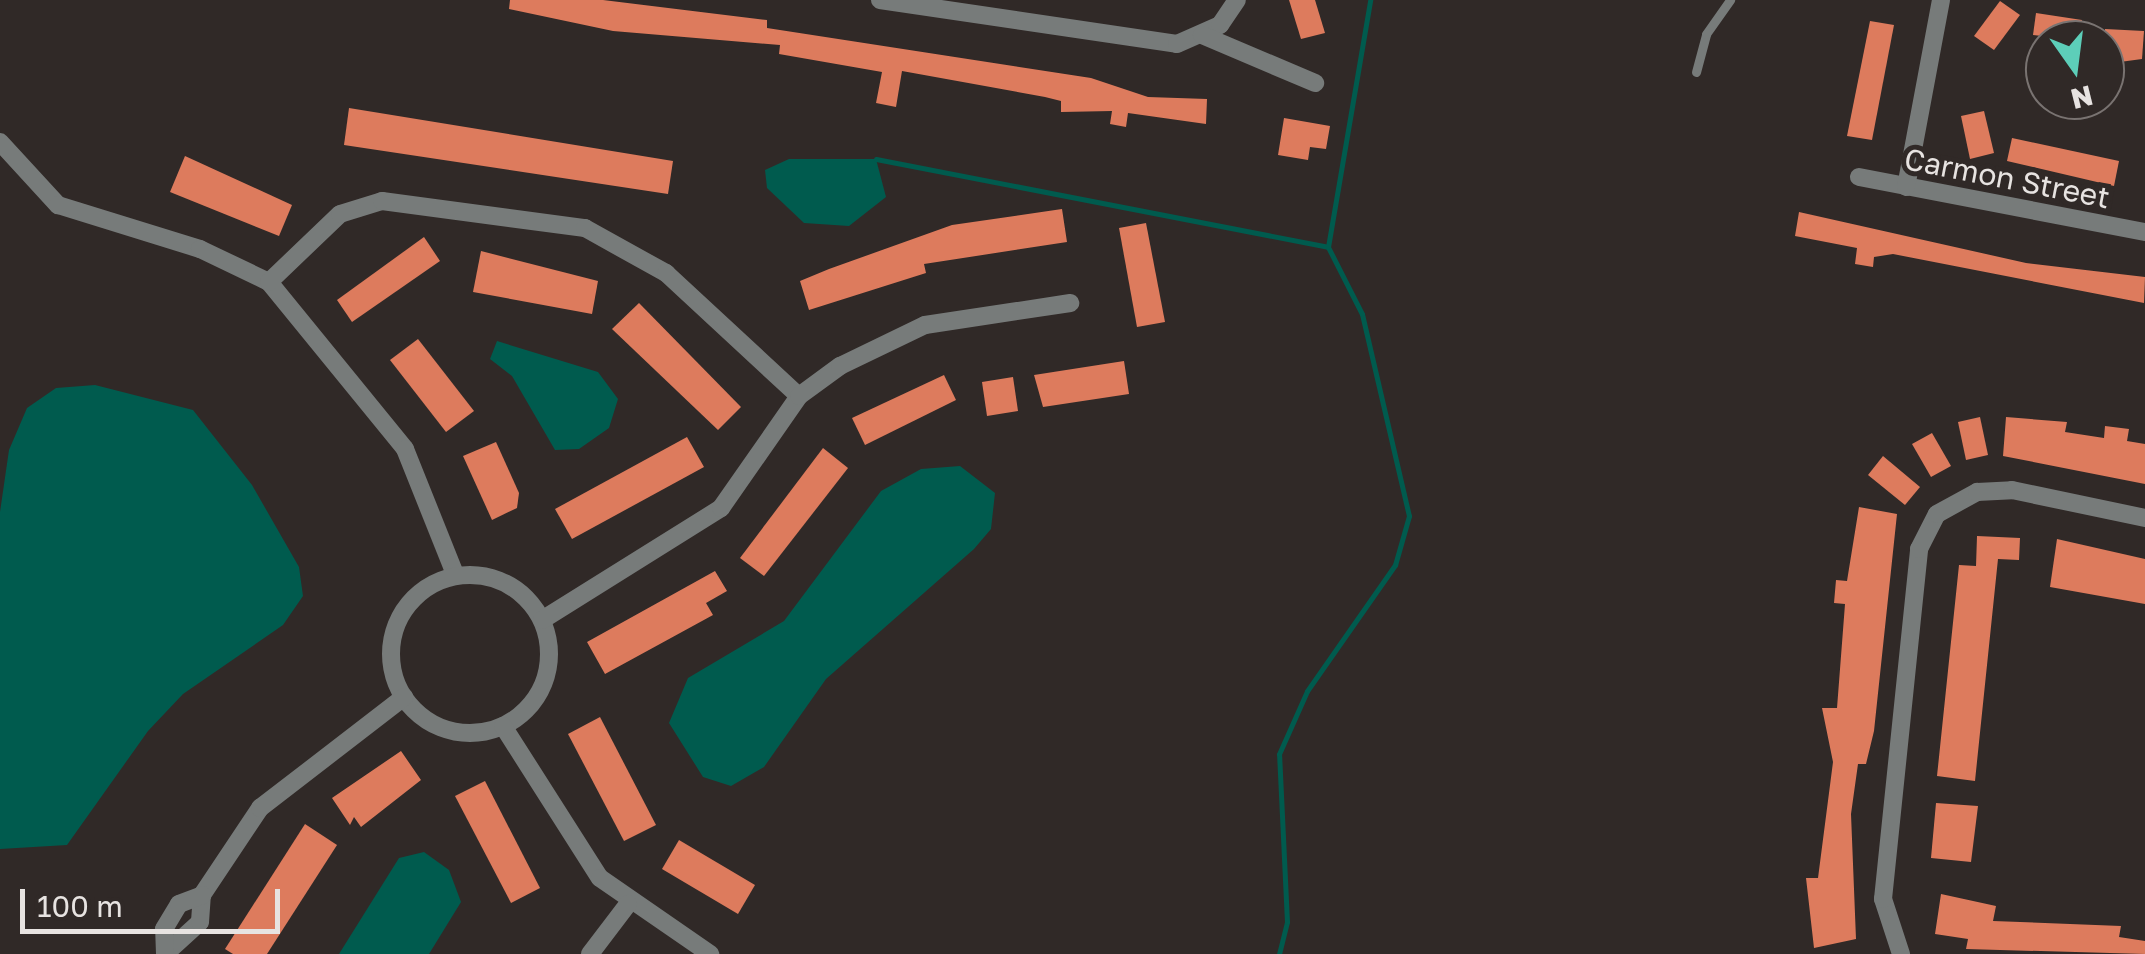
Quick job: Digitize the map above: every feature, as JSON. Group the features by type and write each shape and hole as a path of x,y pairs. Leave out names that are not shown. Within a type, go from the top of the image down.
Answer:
{"street":[{"path":"880,0 1141,43 1202,35 1315,82"},
{"path":"1202,35 1238,0"},
{"path":"1906,187 1941,0"},
{"path":"0,142 58,205 200,249 269,282 406,449 455,574"},
{"name":"Carmon Street","path":"1860,177 2145,232"},
{"path":"269,282 316,232 382,201 585,228 666,273 799,396"},
{"path":"542,620 721,508 799,396 890,336 1070,304"},
{"path":"1902,954 1883,900 1919,549 1936,514 1978,492 2012,490 2145,518"},
{"path":"455,574 492,578 542,620 546,679 504,726 442,728 404,697 393,672 398,626 413,600 455,574"},
{"path":"202,896 260,808 404,697"},
{"path":"504,726 562,828 628,904 710,954"},
{"path":"590,954 628,904"}],"lane":[{"path":"1696,72 1706,34 1730,0"}],"shaded area":[{"path":"789,159 876,159 886,197 849,226 804,223 767,188 765,170"},
{"path":"497,341 598,372 618,399 609,428 579,449 555,450 512,376 490,359"},
{"path":"95,385 193,410 252,485 299,567 303,596 283,625 183,694 148,731 67,845 0,849 0,512 9,450 27,408 56,388"},
{"path":"960,466 995,493 991,529 974,549 826,679 764,767 731,786 703,777 669,723 688,678 784,621 881,491 921,469"},
{"path":"424,852 449,870 461,902 429,954 339,954 399,858"}],"building":[{"path":"510,0 603,0 767,20 767,28 1091,78 1148,97 1207,99 1206,124 1128,113 1126,127 1110,124 1112,111 1061,112 1061,101 902,71 896,107 876,103 882,72 779,54 780,45 613,31 509,9"},
{"path":"1289,0 1315,0 1325,33 1301,39"},
{"path":"2000,1 2020,15 1994,50 1974,36"},
{"path":"2036,13 2082,20 2035,20"},
{"path":"1870,21 1894,25 1872,140 1847,136"},
{"path":"2125,30 2144,31 2142,59 2125,61"},
{"path":"349,108 673,161 668,194 344,145"},
{"path":"1984,111 1994,153 1970,159 1961,116"},
{"path":"1284,118 1330,126 1326,149 1310,147 1308,160 1278,155"},
{"path":"2012,138 2119,161 2114,186 2007,161"},
{"path":"185,156 292,205 279,236 170,192"},
{"path":"1062,209 1067,242 924,264 926,273 809,310 800,281 829,269 952,225"},
{"path":"1799,212 2026,263 2145,277 2144,303 1893,254 1874,257 1873,267 1855,264 1857,248 1795,236"},
{"path":"1146,223 1165,322 1137,327 1119,228"},
{"path":"424,237 440,261 352,322 337,300"},
{"path":"481,251 598,281 592,314 473,292"},
{"path":"639,303 741,407 718,430 612,329"},
{"path":"418,339 474,411 446,432 390,360"},
{"path":"1124,361 1129,394 1043,407 1034,375"},
{"path":"944,375 956,400 865,445 852,418"},
{"path":"1013,377 1018,411 987,416 982,382"},
{"path":"1980,417 1988,455 1966,460 1958,422"},
{"path":"2006,417 2067,422 2065,432 2104,438 2105,426 2129,429 2127,441 2145,444 2145,484 2003,456"},
{"path":"1932,433 1951,466 1931,477 1912,444"},
{"path":"687,437 704,467 572,539 555,509"},
{"path":"496,442 519,493 517,508 492,520 463,456"},
{"path":"823,448 848,468 764,576 740,558"},
{"path":"1883,456 1920,487 1905,505 1868,475"},
{"path":"1859,507 1897,514 1874,731 1866,764 1858,764 1851,814 1856,939 1814,948 1806,878 1818,878 1833,762 1822,708 1837,708 1845,604 1834,603 1836,580 1847,581"},
{"path":"1977,536 2020,538 2019,560 1998,559 1975,781 1937,776 1959,565 1976,566"},
{"path":"2057,539 2145,559 2145,604 2050,587"},
{"path":"715,571 727,591 706,603 713,615 605,674 587,642"},
{"path":"600,717 656,825 624,841 568,734"},
{"path":"401,751 421,780 361,827 354,817 350,825 332,798"},
{"path":"485,781 540,888 511,903 455,796"},
{"path":"1936,803 1978,806 1971,862 1931,858"},
{"path":"305,824 337,845 267,954 233,954 225,949"},
{"path":"679,840 755,885 738,914 662,869"},
{"path":"1941,894 1996,906 1993,921 2121,926 2119,937 2145,941 2145,954 1966,949 1968,939 1935,934"}],"waterway":[{"path":"1279,954 1287,922 1279,754 1307,691 1395,565 1409,516 1362,314 1328,247 1370,0"},
{"path":"876,159 1328,247"}]}
